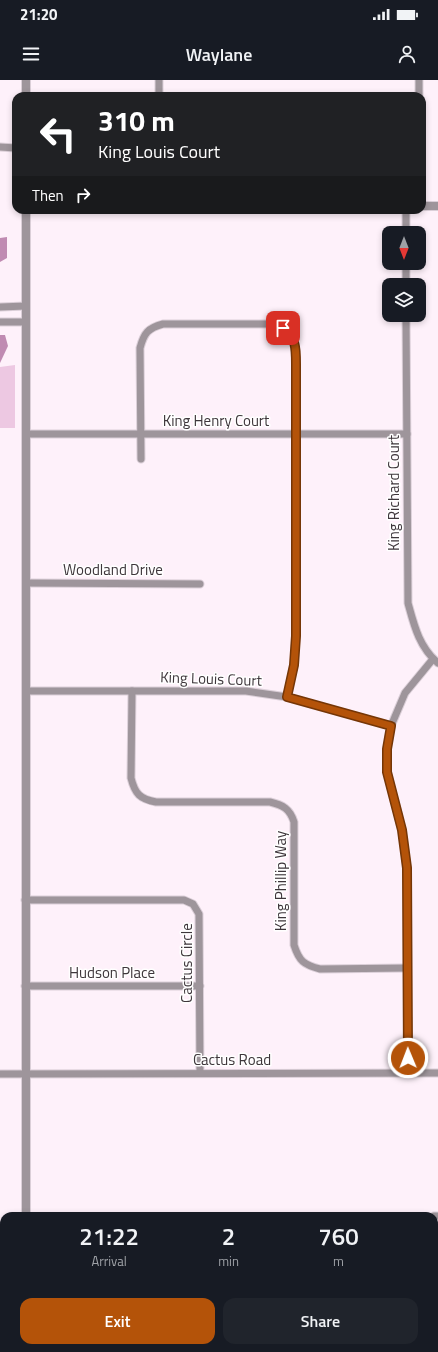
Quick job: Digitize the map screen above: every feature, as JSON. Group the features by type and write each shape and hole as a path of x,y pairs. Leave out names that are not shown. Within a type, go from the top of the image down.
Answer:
{"street":[{"path":"26,80 26,92"},
{"path":"159,80 159,92"},
{"path":"419,80 419,92"},
{"path":"0,148 12,148"},
{"path":"426,206 438,206"},
{"path":"26,214 26,1212"},
{"path":"406,214 406,226"},
{"path":"0,307 26,306"},
{"path":"0,322 26,322"},
{"name":"King Richard Court","path":"406,322 408,603 416,634 435,661"},
{"path":"141,459 140,348 143,337 148,331 154,326 163,324 272,324 289,332 294,340 296,350 296,636 294,665 287,697"},
{"name":"King Henry Court","path":"26,434 407,434"},
{"name":"Woodland Drive","path":"26,583 200,584"},
{"path":"408,1072 407,868 402,830 387,772 387,749 391,726 405,693 435,661"},
{"name":"King Louis Court","path":"26,691 246,691 287,697 391,726"},
{"name":"King Phillip Way","path":"132,691 131,778 134,788 139,796 146,800 156,802 270,802 280,804 292,815 294,822 294,945 297,954 302,961 308,966 320,969 407,968"},
{"name":"Cactus Circle","path":"25,900 184,900 189,901 197,908 199,914 200,1073"},
{"name":"Hudson Place","path":"25,986 200,986"},
{"name":"Cactus Road","path":"0,1074 438,1073"}],"shaded area":[{"path":"7,237 7,258 0,262 0,238"},
{"path":"0,335 5,335 8,346 0,363"},
{"path":"15,365 15,428 0,428 0,367"}],"route":[{"path":"283,328 289,332 294,340 296,350 296,636 294,665 287,697 391,726 387,749 387,772 402,830 407,868 408,1058"}]}
